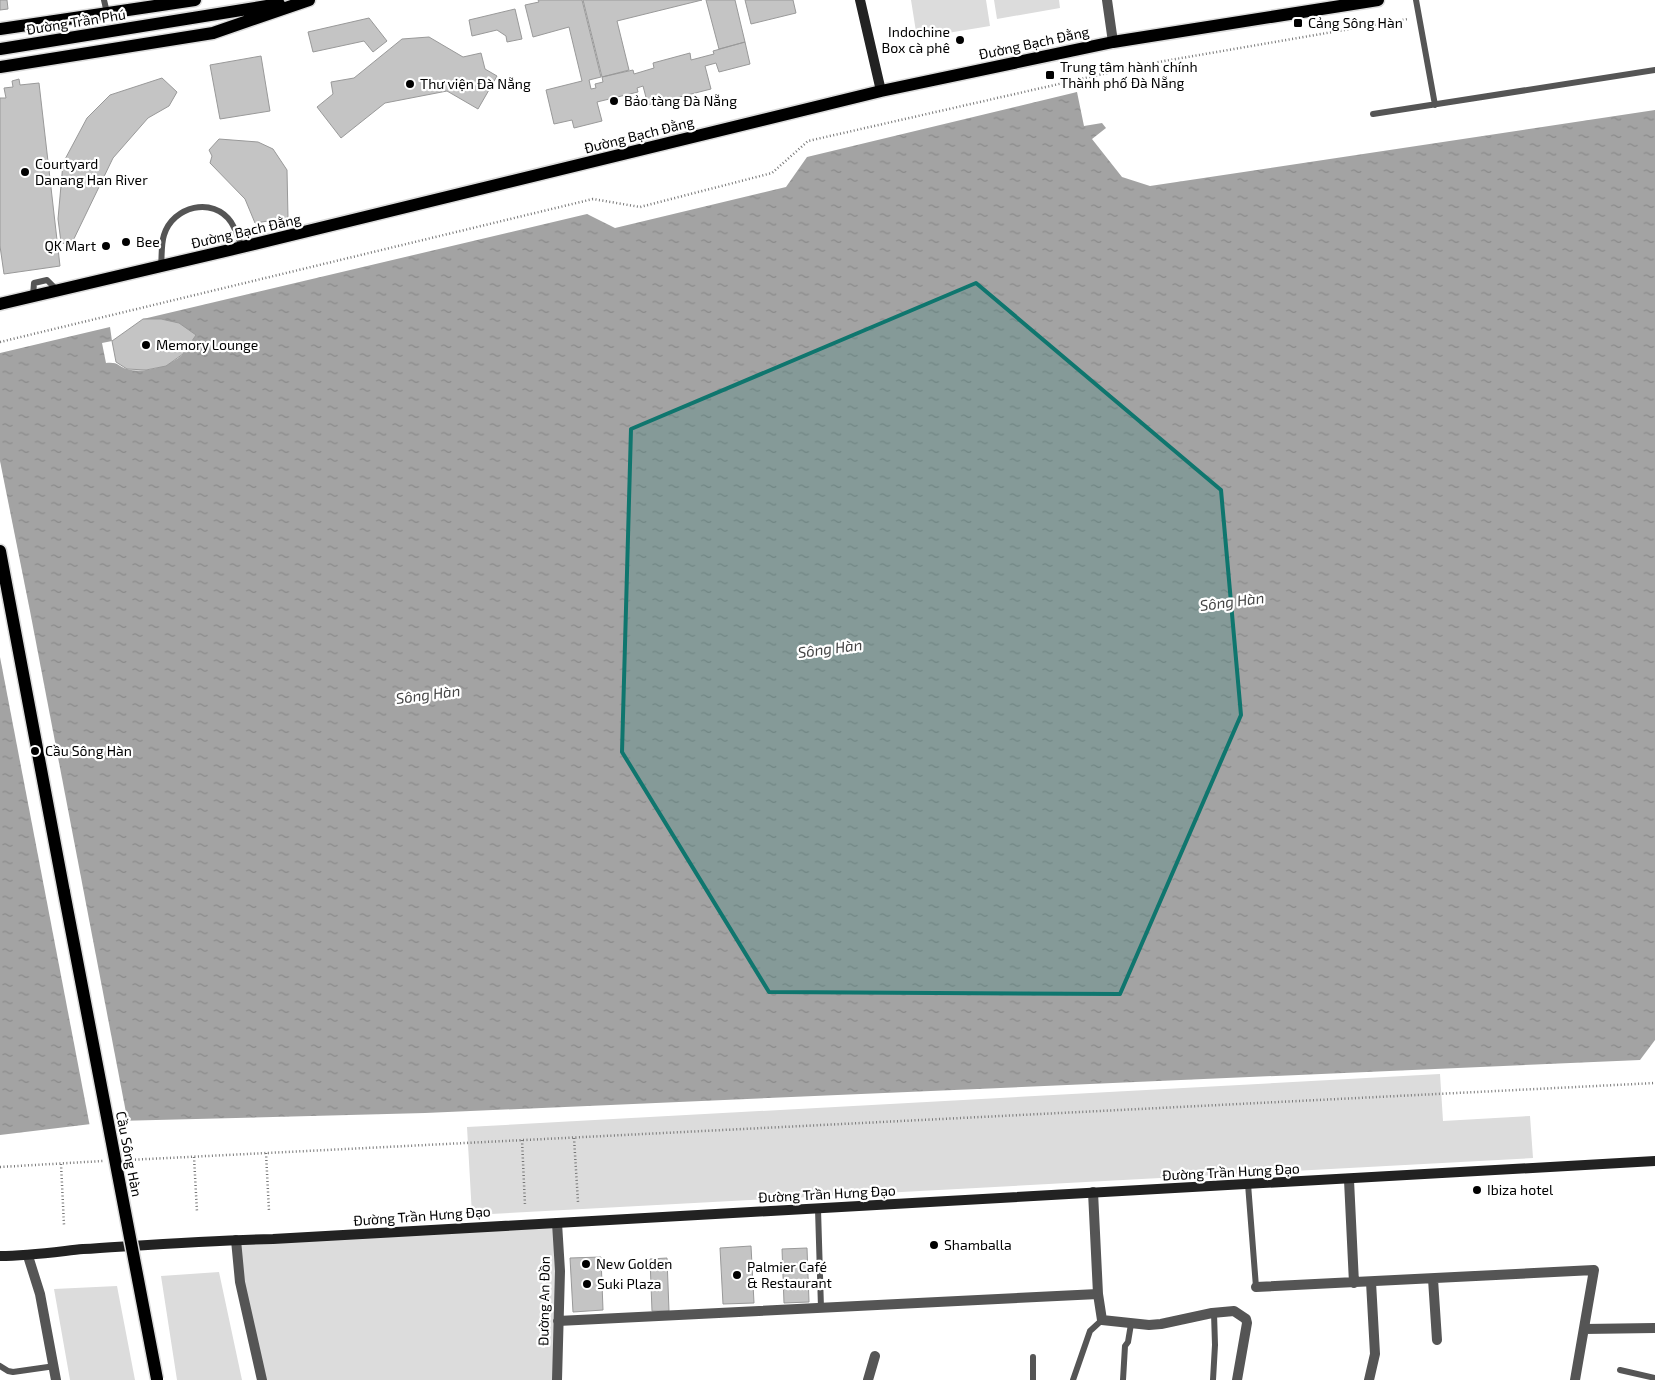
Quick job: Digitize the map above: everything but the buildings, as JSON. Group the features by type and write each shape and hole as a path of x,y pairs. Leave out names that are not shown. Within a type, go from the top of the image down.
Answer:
{"main road":[{"path":"0,29 107,13 131,5 195,0"},
{"name":"Đường Trần Phú","path":"0,49 304,0"},
{"path":"0,67 213,33 309,0"},
{"path":"860,0 881,91"},
{"name":"Đường Bạch Đằng","path":"0,304 242,248 881,91 1113,42 1323,4 1378,0"},
{"name":"Cầu Sông Hàn","path":"0,551 157,1380"},
{"name":"Đường Trần Hưng Đạo","path":"0,1256 28,1256 86,1249 198,1241 273,1239 1093,1192 1349,1180 1655,1161"}],"street":[{"path":"1107,0 1113,42"},
{"path":"1349,1180 1354,1283"},
{"path":"1093,1192 1098,1294 1102,1320 1131,1324 1161,1324 1214,1313 1234,1311 1246,1319 1247,1323 1237,1380"},
{"name":"Đường An Đồn","path":"557,1223 560,1270 557,1380"},
{"path":"236,1240 240,1282 262,1380"},
{"path":"28,1256 40,1294 56,1380"},
{"path":"1256,1288 1594,1270 1575,1380"},
{"path":"1433,1279 1437,1340"},
{"path":"1369,1380 1375,1354 1371,1282"},
{"path":"558,1321 1098,1294"},
{"path":"1584,1328 1655,1328"},
{"path":"868,1380 875,1356"}],"lane":[{"path":"104,0 107,13"},
{"path":"1416,0 1435,105"},
{"path":"1373,114 1655,70"},
{"path":"161,266 164,235 172,219 191,207 214,208 231,222 242,248"},
{"path":"1248,1184 1256,1288"},
{"path":"818,1209 821,1308"},
{"path":"1213,1380 1214,1313"},
{"path":"1073,1380 1090,1331 1102,1320"},
{"path":"1123,1380 1125,1346 1128,1342 1131,1324"},
{"path":"1033,1357 1033,1380"},
{"path":"0,1366 13,1372 54,1366"},
{"path":"1620,1370 1655,1378"}],"path":[{"path":"0,342 592,198 640,207 772,173 808,141 818,138 1147,64 1420,18"},
{"path":"128,1160 1655,1083"},
{"path":"574,1138 578,1202"},
{"path":"522,1140 525,1205"},
{"path":"266,1153 269,1211"},
{"path":"194,1157 197,1212"},
{"path":"0,1167 109,1161"},
{"path":"61,1164 64,1225"}],"highlighted area":[{"path":"976,283 1221,490 1241,715 1120,994 769,992 622,752 631,429"}],"shaded area":[{"path":"911,0 986,0 990,26 917,38"},
{"path":"994,0 1059,0 1060,8 997,19"},
{"path":"1440,1074 1443,1121 1530,1116 1533,1158 472,1215 467,1127"},
{"path":"557,1223 556,1380 263,1380 236,1240"},
{"path":"219,1272 242,1380 177,1380 161,1276"},
{"path":"117,1286 135,1380 70,1380 54,1289"}],"water":[{"name":"Sông Hàn","path":"1077,92 1084,126 1102,123 1106,128 1092,139 1122,177 1150,186 1655,110 1655,1040 1640,1060 425,1113 116,1121 0,1135 0,353 110,327 112,341 102,343 106,363 134,370 149,370 164,366 177,359 188,348 195,335 161,319 143,319 587,214 615,228 786,187 807,157"}],"pier":[{"name":"Cầu Sông Hàn","path":"0,461 128,1123 90,1127 0,657"}],"place":[{"name":"Cảng Sông Hàn","path":"1298,23"},
{"name":"Indochine Box cà phê","path":"960,40"},
{"name":"Trung tâm hành chính Thành phố Đà Nẵng","path":"1050,75"},
{"name":"Thư viện Đà Nẵng","path":"410,84"},
{"name":"Bảo tàng Đà Nẵng","path":"614,101"},
{"name":"Courtyard Danang Han River","path":"25,172"},
{"name":"Bee","path":"126,242"},
{"name":"QK Mart","path":"106,246"},
{"name":"Memory Lounge","path":"146,345"},
{"name":"Cầu Sông Hàn","path":"35,751"},
{"name":"Ibiza hotel","path":"1477,1190"},
{"name":"Shamballa","path":"934,1245"},
{"name":"New Golden","path":"586,1264"},
{"name":"Palmier Café & Restaurant","path":"737,1275"},
{"name":"Suki Plaza","path":"587,1284"}]}
